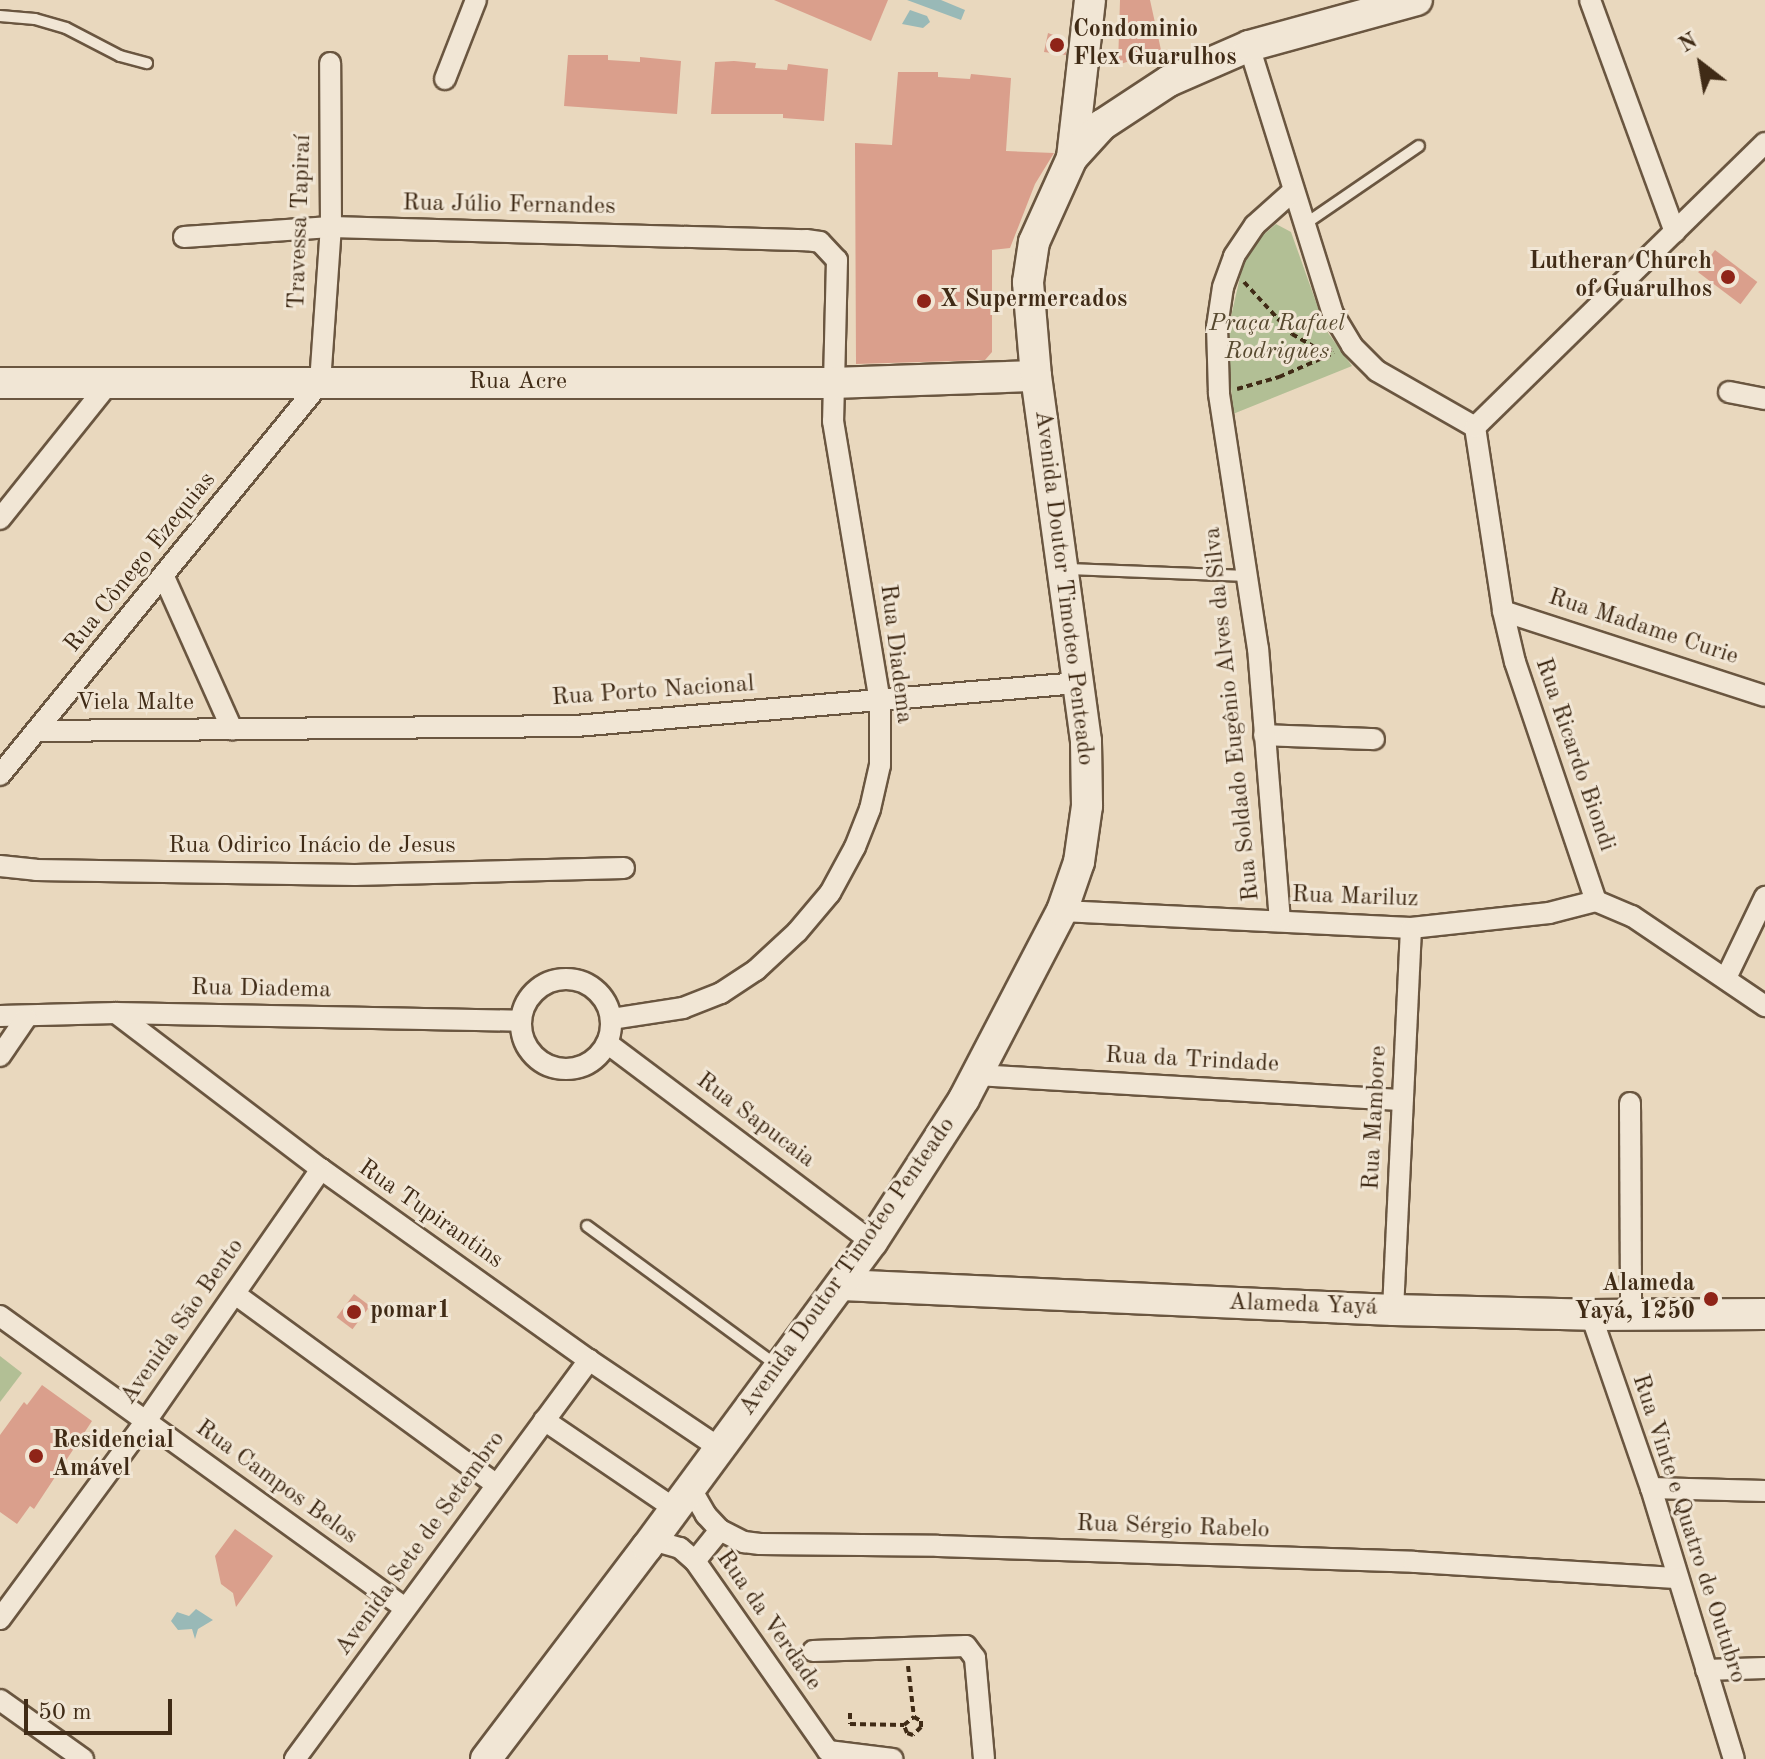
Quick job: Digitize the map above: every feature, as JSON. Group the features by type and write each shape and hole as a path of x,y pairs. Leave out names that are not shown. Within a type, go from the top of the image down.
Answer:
{"street":[{"path":"445,79 476,0"},
{"path":"1072,158 1090,0"},
{"name":"Avenida Doutor Timoteo Penteado","path":"486,1759 721,1449 872,1242 978,1075 1062,911 1079,862 1087,806 1086,741 1036,376 1028,282 1034,242 1072,158 1118,113 1169,81 1249,46 1417,0"},
{"path":"1590,0 1675,232"},
{"path":"1087,35 1096,56 1102,100 1108,110 1118,113"},
{"path":"1249,46 1292,192 1333,314 1352,346 1377,371 1475,427 1765,143"},
{"name":"Travessa Tapiraí","path":"320,383 331,227 330,63"},
{"name":"Rua Soldado Eugênio Alves da Silva","path":"1280,921 1249,576 1219,393 1217,327 1223,287 1234,256 1255,225 1292,192"},
{"name":"Rua Júlio Fernandes","path":"184,237 331,227 806,240 820,242 831,250"},
{"name":"Rua Diadema","path":"611,1019 683,1008 721,993 756,970 797,932 830,893 855,847 870,809 880,765 880,701 833,421 832,383 840,275 831,250"},
{"name":"Rua Acre","path":"0,383 832,383 1036,376"},
{"path":"0,519 109,383"},
{"name":"Rua Cônego Ezequias","path":"0,775 320,383"},
{"path":"1729,392 1765,399"},
{"name":"Rua Ricardo Biondi","path":"1475,427 1503,611 1515,662 1596,901"},
{"path":"164,577 232,729"},
{"name":"Rua Madame Curie","path":"1503,611 1765,696"},
{"name":"Rua Porto Nacional","path":"232,729 576,726 1078,683"},
{"name":"Viela Malte","path":"38,731 232,729"},
{"path":"1264,735 1374,739"},
{"name":"Rua Odirico Inácio de Jesus","path":"0,866 36,870 355,875 624,868"},
{"path":"1726,978 1765,897"},
{"path":"1596,901 1632,916 1765,1006"},
{"name":"Rua Mariluz","path":"1062,911 1411,928 1549,913 1596,901"},
{"name":"Rua Mambore","path":"1393,1310 1411,928"},
{"path":"558,979 586,984 598,992 611,1019 607,1043 585,1065 570,1069 554,1067 529,1050 520,1021 532,994 558,979"},
{"name":"Rua Diadema","path":"0,1016 26,1018 116,1013 520,1021"},
{"name":"Rua Tupirantins","path":"116,1013 321,1169 589,1360 721,1449"},
{"path":"0,1056 26,1018"},
{"name":"Rua Sapucaia","path":"607,1043 872,1242"},
{"name":"Rua da Trindade","path":"978,1075 1402,1100"},
{"path":"1630,1103 1631,1313"},
{"name":"Avenida São Bento","path":"0,1619 146,1421 321,1169"},
{"name":"Alameda Yayá","path":"842,1285 1393,1310 1591,1315 1765,1314"},
{"path":"235,1294 496,1484"},
{"name":"Rua Vinte e Quatro de Outubro","path":"1591,1315 1651,1488 1734,1759"},
{"name":"Rua Campos Belos","path":"0,1316 405,1608"},
{"name":"Avenida Sete de Setembro","path":"295,1759 589,1360"},
{"path":"544,1420 706,1515 720,1530 695,1561"},
{"path":"1651,1488 1765,1491"},
{"name":"Rua Sérgio Rabelo","path":"720,1530 744,1542 760,1544 938,1546 1383,1561 1678,1578"},
{"name":"Rua da Verdade","path":"652,1540 680,1548 695,1561 828,1751 893,1759"},
{"path":"813,1651 966,1646 972,1651 984,1759"},
{"path":"1706,1670 1765,1668"},
{"path":"0,1700 83,1759"}],"lane":[{"path":"0,16 35,19 66,28 120,56 147,63"},
{"path":"1303,225 1419,146"},
{"path":"1062,569 1249,576"},
{"path":"587,1226 781,1368"}],"path":[{"path":"1231,391 1279,377 1341,350 1318,349 1292,334 1240,278"},
{"path":"906,1648 914,1717"},
{"path":"850,1713 850,1724 904,1725 914,1717"},
{"path":"904,1725 907,1733 918,1732 921,1721 914,1717"}],"green space":[{"name":"Praça Rafael Rodrigues","path":"1276,224 1291,232 1326,330 1352,366 1233,414 1227,334 1243,264 1262,236"},
{"path":"0,1356 22,1373 0,1402"}],"water":[{"path":"907,0 941,0 965,10 961,20"},
{"path":"910,10 927,16 930,22 923,28 902,24"},
{"path":"196,1609 213,1620 198,1629 195,1639 192,1629 178,1630 171,1621 177,1612 189,1616"}],"building":[{"path":"774,0 888,0 871,41"},
{"path":"1120,0 1150,0 1161,50 1118,65"},
{"name":"Condominio Flex Guarulhos","path":"1048,33 1067,40 1066,55 1044,52"},
{"path":"568,55 608,55 608,60 640,62 640,57 681,61 677,114 564,106"},
{"path":"715,62 756,63 755,68 787,70 788,64 828,69 824,121 783,118 783,114 711,114"},
{"name":"X Supermercados","path":"898,72 938,72 938,77 970,79 971,74 1011,78 1006,151 1054,153 1035,184 1010,248 992,250 992,352 985,360 856,364 855,143 892,145"},
{"name":"Lutheran Church of Guarulhos","path":"1715,250 1757,282 1740,304 1698,272"},
{"name":"pomar1","path":"354,1294 370,1306 353,1329 337,1317"},
{"name":"Residencial Amável","path":"42,1385 92,1421 34,1509 30,1506 17,1524 0,1512 0,1435 24,1402 27,1405"},
{"path":"235,1529 273,1556 236,1607 233,1593 221,1584 215,1556"}],"place":[{"name":"Condominio Flex Guarulhos","path":"1057,45"},
{"name":"Lutheran Church of Guarulhos","path":"1728,277"},
{"name":"X Supermercados","path":"924,301"},
{"name":"Alameda Yayá, 1250","path":"1711,1299"},
{"name":"pomar1","path":"354,1312"},
{"name":"Residencial Amável","path":"36,1456"}]}
